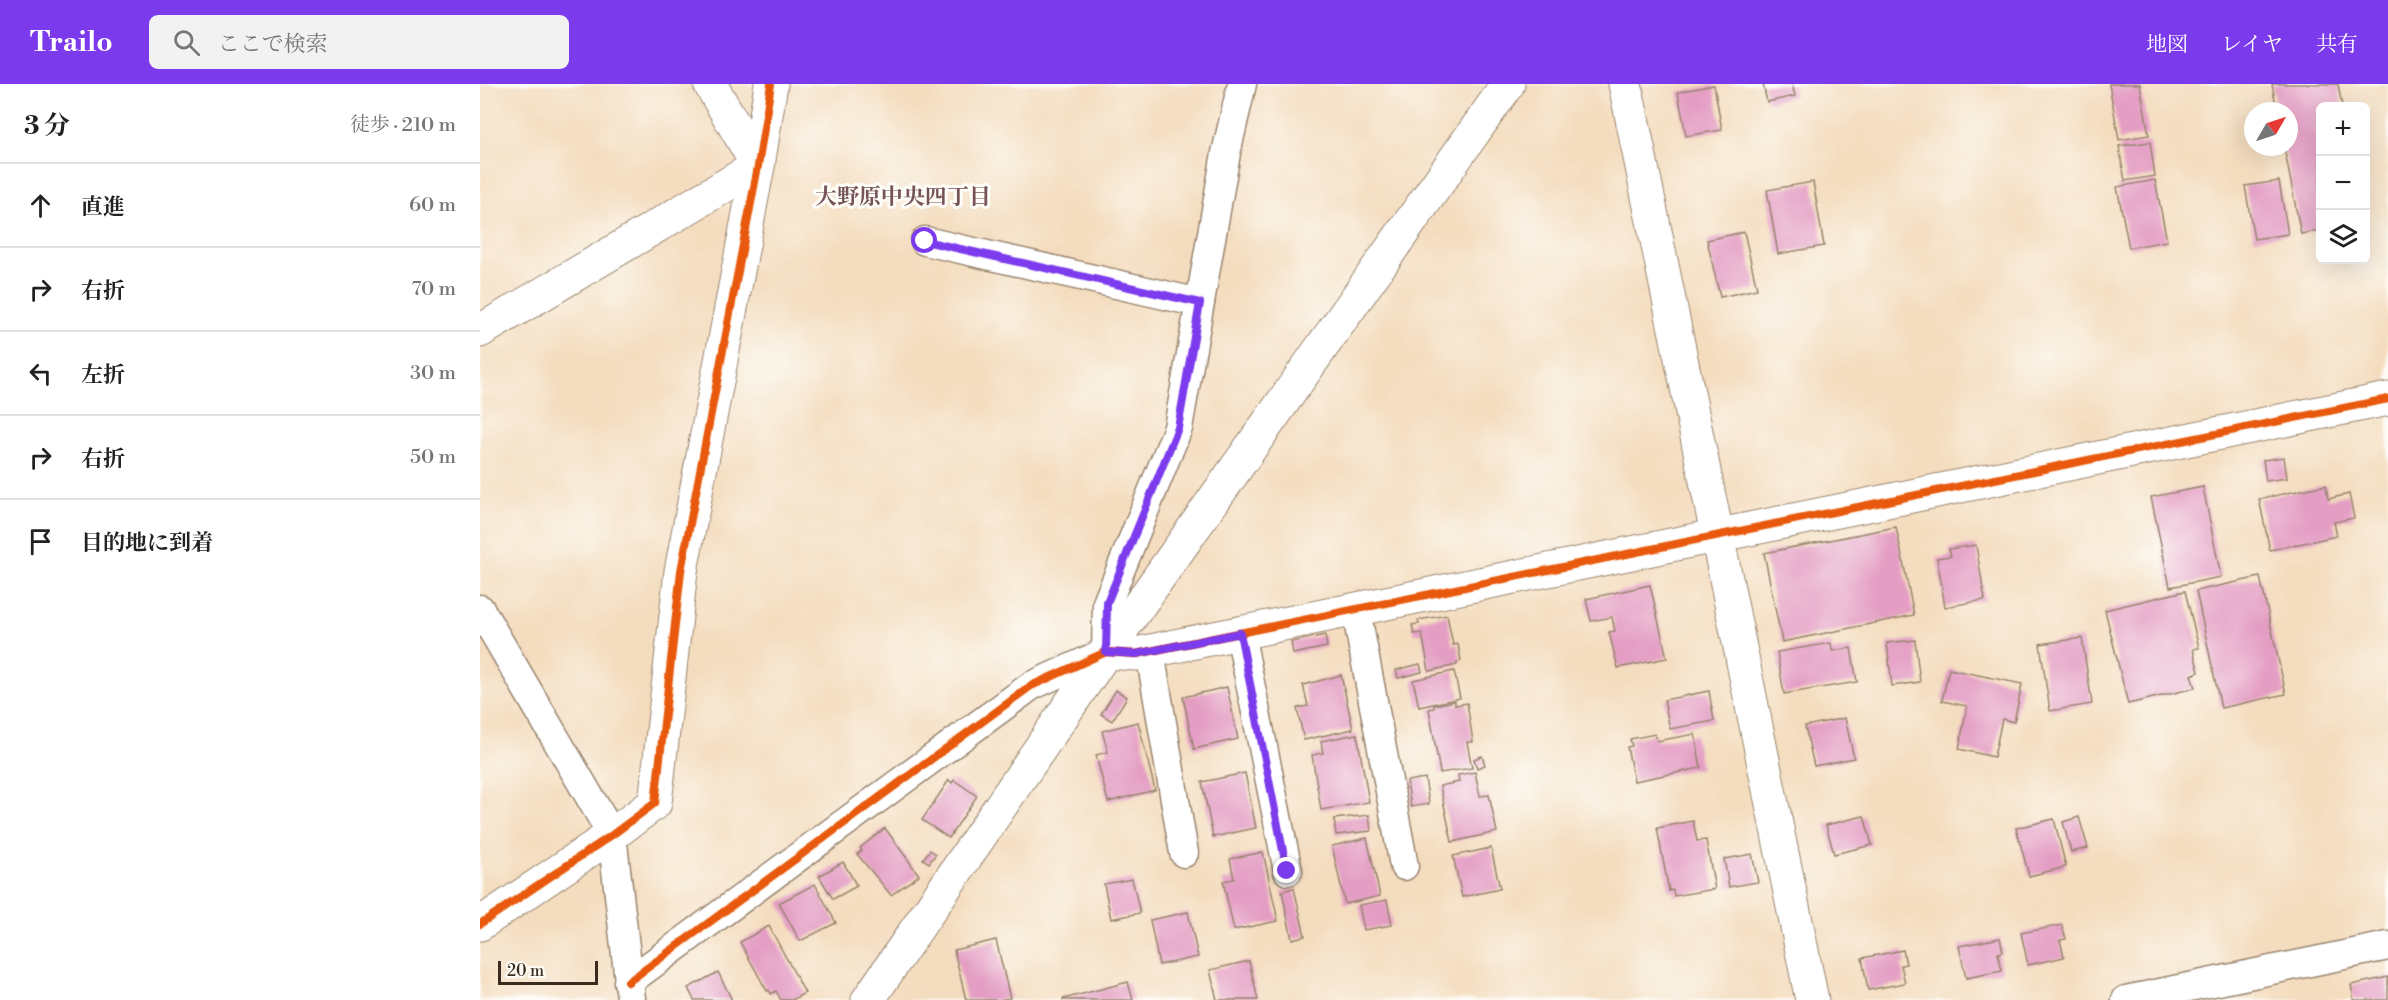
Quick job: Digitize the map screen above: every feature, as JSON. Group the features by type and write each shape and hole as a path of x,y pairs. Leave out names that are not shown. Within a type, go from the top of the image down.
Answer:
{"street":[{"path":"710,84 758,166"},
{"path":"480,924 612,835 655,803 681,571 758,166 771,84"},
{"path":"1106,652 1107,603 1178,428 1226,153 1242,84"},
{"path":"868,1000 1106,652 1508,84"},
{"path":"1625,84 1812,1000"},
{"path":"480,331 758,166"},
{"path":"925,241 1200,303"},
{"path":"630,991 1031,686 1106,652 1136,654 1150,652 2388,399"},
{"path":"480,609 612,835 630,991"},
{"path":"1356,609 1404,866"},
{"path":"1240,633 1287,871"},
{"path":"1150,652 1184,853"},
{"path":"2126,1000 2388,946"}],"building":[{"path":"1763,84 1792,84 1795,96 1767,102"},
{"path":"2109,84 2140,84 2149,135 2119,140"},
{"path":"2272,84 2338,84 2341,102 2316,102 2316,231 2301,234 2286,156 2298,156 2298,102 2275,102"},
{"path":"1714,85 1722,130 1686,136 1678,92"},
{"path":"2150,142 2155,176 2125,181 2119,146"},
{"path":"2155,180 2167,241 2129,248 2117,187"},
{"path":"2279,181 2288,234 2254,239 2245,186"},
{"path":"1813,182 1824,246 1778,254 1767,190"},
{"path":"1744,232 1757,289 1720,297 1707,240"},
{"path":"2284,457 2287,478 2266,481 2263,460"},
{"path":"2326,485 2328,499 2349,494 2354,518 2334,522 2337,536 2270,550 2259,499"},
{"path":"2203,487 2221,577 2170,587 2151,497"},
{"path":"1896,527 1914,615 1782,642 1764,553"},
{"path":"1976,545 1985,600 1945,607 1937,558 1951,556 1949,549"},
{"path":"2260,577 2286,694 2221,708 2196,591"},
{"path":"1650,585 1667,658 1618,668 1609,632 1615,631 1612,617 1591,621 1586,599"},
{"path":"2185,591 2199,648 2193,649 2199,672 2191,675 2195,688 2128,704 2105,610"},
{"path":"1447,615 1453,645 1458,644 1461,661 1457,662 1457,665 1429,671 1422,633 1414,634 1412,625 1419,624 1418,620"},
{"path":"1325,635 1327,647 1293,654 1291,642"},
{"path":"2082,638 2092,704 2050,711 2040,644"},
{"path":"1915,640 1920,682 1892,686 1887,643"},
{"path":"1831,643 1832,651 1851,648 1857,682 1784,694 1777,652"},
{"path":"1420,664 1422,672 1398,678 1396,670"},
{"path":"1949,669 2022,684 2014,722 2002,719 1994,757 1959,749 1967,706 1942,701"},
{"path":"1454,671 1460,698 1419,707 1413,680"},
{"path":"1341,675 1353,729 1304,740 1297,708 1308,706 1303,685"},
{"path":"1227,687 1238,739 1194,749 1183,697"},
{"path":"1116,690 1127,697 1112,721 1101,714"},
{"path":"1709,691 1714,721 1670,729 1664,700"},
{"path":"1455,701 1455,705 1467,703 1473,742 1467,742 1472,768 1440,773 1429,709 1434,708 1434,705"},
{"path":"1845,718 1854,758 1814,766 1805,726"},
{"path":"1138,722 1155,790 1108,802 1096,755 1108,752 1102,731"},
{"path":"1357,734 1369,802 1321,810 1312,755 1323,753 1321,741"},
{"path":"1655,734 1657,741 1695,734 1701,768 1634,781 1627,747 1632,746 1630,739"},
{"path":"1482,756 1485,765 1477,768 1474,759"},
{"path":"1475,772 1480,796 1489,795 1497,832 1452,842 1440,786 1459,782 1458,775"},
{"path":"1245,773 1256,828 1213,837 1202,782"},
{"path":"1425,778 1429,804 1411,807 1407,781"},
{"path":"949,780 952,783 954,780 977,796 949,838 922,820"},
{"path":"1369,815 1371,831 1336,835 1334,819"},
{"path":"1864,816 1872,845 1834,854 1826,825"},
{"path":"2079,817 2088,848 2071,852 2063,822"},
{"path":"2054,819 2066,867 2029,876 2016,828"},
{"path":"1693,821 1697,841 1706,840 1715,889 1674,896 1673,890 1669,891 1657,828"},
{"path":"885,828 919,875 891,895 857,854 862,851 860,848"},
{"path":"1367,838 1380,896 1345,904 1332,846"},
{"path":"1491,848 1500,889 1462,897 1453,856"},
{"path":"930,850 936,854 929,863 923,859"},
{"path":"1263,852 1278,921 1234,930 1223,881 1234,879 1230,859"},
{"path":"1752,854 1758,882 1729,887 1724,859"},
{"path":"843,862 857,886 833,899 819,876"},
{"path":"1132,879 1140,913 1111,919 1104,884"},
{"path":"815,884 836,923 800,941 779,903"},
{"path":"1294,888 1305,936 1292,939 1282,891"},
{"path":"1387,900 1392,925 1364,930 1359,905"},
{"path":"1188,912 1198,957 1159,965 1150,920"},
{"path":"2062,925 2066,939 2060,940 2064,957 2028,965 2021,933"},
{"path":"769,926 805,993 792,1000 781,1000 776,991 771,994 769,990 767,991 740,942"},
{"path":"2000,938 2003,952 1998,953 2002,971 1966,978 1959,946"},
{"path":"996,940 1010,998 966,1000 954,950"},
{"path":"1903,950 1906,964 1901,965 1905,983 1868,990 1862,958"},
{"path":"1249,961 1258,1000 1217,1000 1210,970"},
{"path":"718,972 732,1000 694,1000 688,988"},
{"path":"2388,977 2388,1000 2354,1000 2351,985"},
{"path":"1128,982 1133,1000 1063,1000 1063,999"}],"cycle path":[{"path":"480,924 612,835 655,803 681,571 758,166 771,84"},
{"path":"628,982 1031,686 1106,652 1136,654 2388,399"}],"district":[{"name":"大野原中央四丁目","path":"903,197"}],"route":[{"path":"925,241 1200,303 1178,428 1107,603 1106,652 1136,654 1240,633 1287,871"}]}
